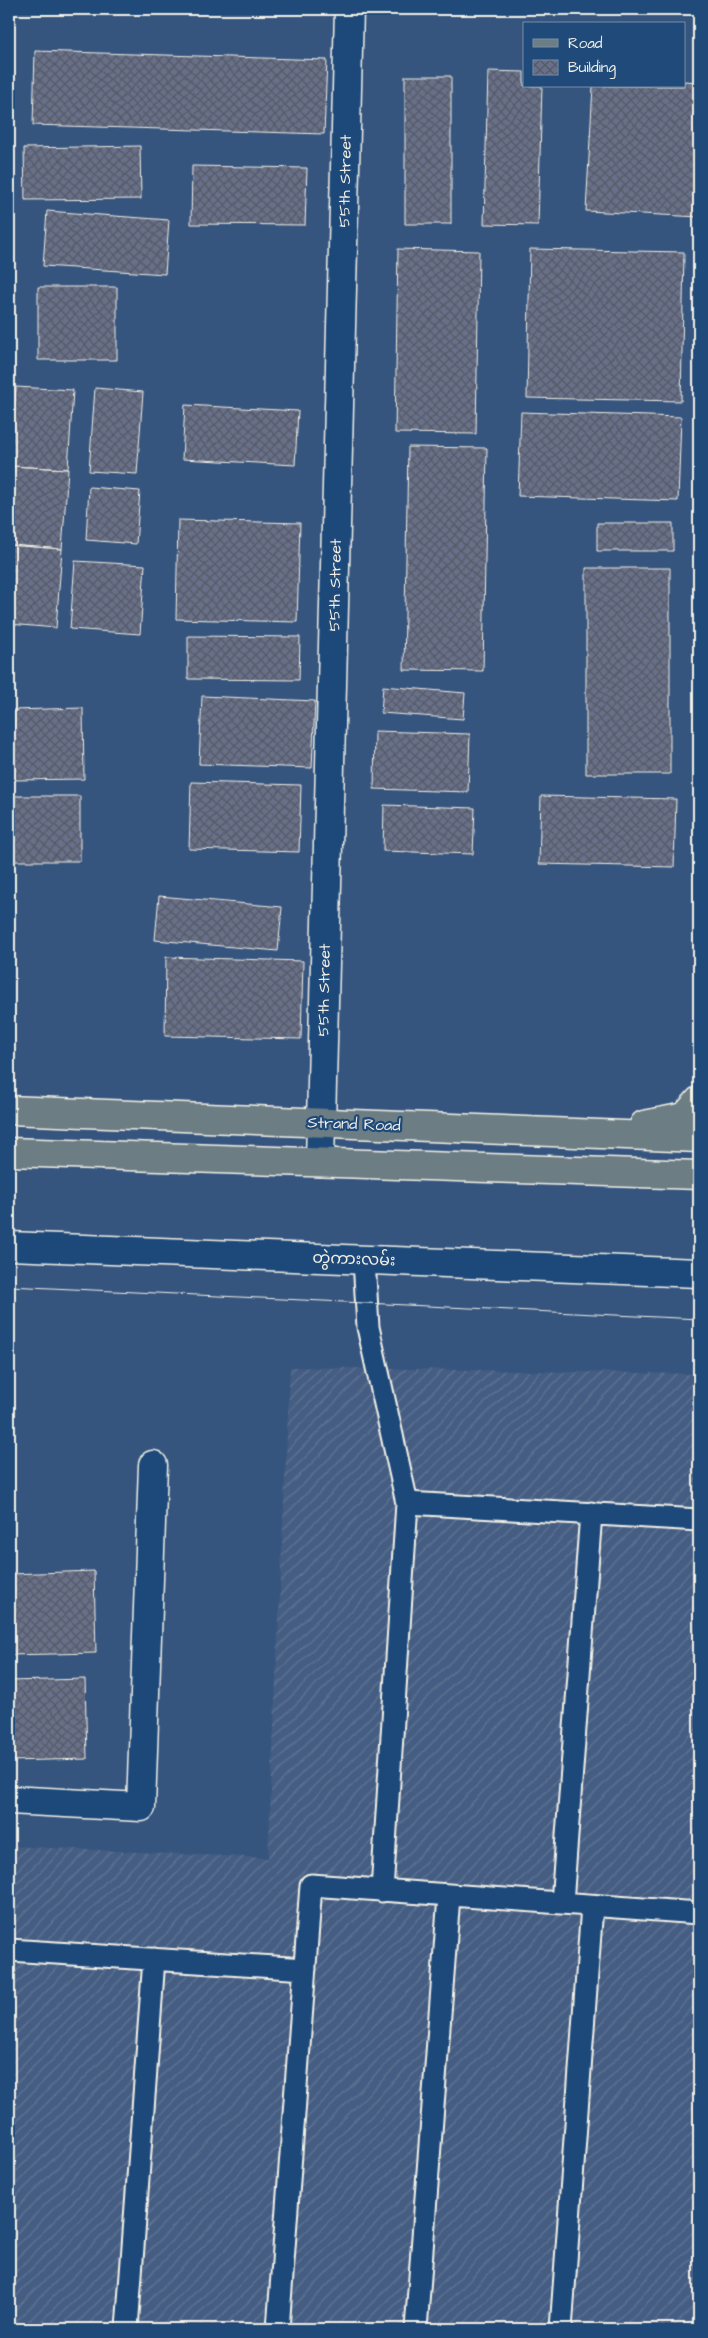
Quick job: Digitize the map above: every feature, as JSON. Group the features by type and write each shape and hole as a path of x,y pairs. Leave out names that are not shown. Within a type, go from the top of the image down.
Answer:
{"main road":[{"path":"606,1133 685,1117 699,1101"},
{"name":"Strand Road","path":"9,1110 699,1138"},
{"path":"9,1152 699,1175"}],"street":[{"name":"55th Street","path":"320,1162 349,9"},
{"name":"တွဲကားလမ်း","path":"9,1246 699,1273"},
{"path":"9,1800 142,1807 153,1465"}],"lane":[{"path":"364,1260 368,1327 407,1503 382,1891"},
{"path":"407,1503 699,1520"},
{"path":"562,1903 591,1513"},
{"path":"278,2329 311,1885 699,1913"},
{"path":"416,2329 449,1896"},
{"path":"561,2329 592,1906"},
{"path":"9,1950 305,1969"},
{"path":"127,2329 154,1959"}],"shaded area":[{"path":"290,1367 699,1374 699,2329 9,2329 9,1846 268,1858"}],"building":[{"path":"35,51 327,60 324,134 33,125"},
{"path":"488,71 523,72 523,88 542,88 538,225 484,224"},
{"path":"405,76 451,76 451,224 405,224"},
{"path":"686,81 699,82 699,217 586,211 593,88 686,88"},
{"path":"140,146 141,199 25,200 24,148"},
{"path":"192,166 307,168 305,225 191,224"},
{"path":"47,211 169,220 165,274 43,266"},
{"path":"398,249 479,251 476,434 395,433"},
{"path":"530,249 684,252 681,401 527,398"},
{"path":"38,287 117,287 117,360 38,360"},
{"path":"16,387 73,390 68,469 10,466"},
{"path":"95,388 143,392 137,474 89,471"},
{"path":"185,405 298,411 295,465 182,459"},
{"path":"521,412 681,417 678,501 518,496"},
{"path":"408,447 487,448 483,671 404,670"},
{"path":"10,466 68,469 62,549 9,545"},
{"path":"89,487 140,491 136,544 86,540"},
{"path":"178,520 300,523 297,622 176,619"},
{"path":"597,523 673,523 673,551 597,551"},
{"path":"9,545 62,549 56,628 9,624"},
{"path":"75,561 145,565 140,634 70,629"},
{"path":"586,568 670,568 670,774 586,774"},
{"path":"188,636 300,637 299,680 188,679"},
{"path":"383,686 465,693 463,719 381,713"},
{"path":"202,696 315,701 312,768 199,764"},
{"path":"83,708 84,779 14,780 13,710"},
{"path":"375,731 470,734 468,792 374,789"},
{"path":"191,782 301,785 299,852 189,849"},
{"path":"9,796 80,796 80,861 9,861"},
{"path":"541,796 676,799 674,867 539,864"},
{"path":"384,805 475,808 473,854 383,851"},
{"path":"159,896 282,907 278,951 155,940"},
{"path":"166,957 303,961 301,1039 165,1036"},
{"path":"94,1571 96,1653 9,1655 9,1574"},
{"path":"85,1679 87,1759 9,1761 9,1681"}],"tram line":[{"path":"9,1286 699,1319"}]}
